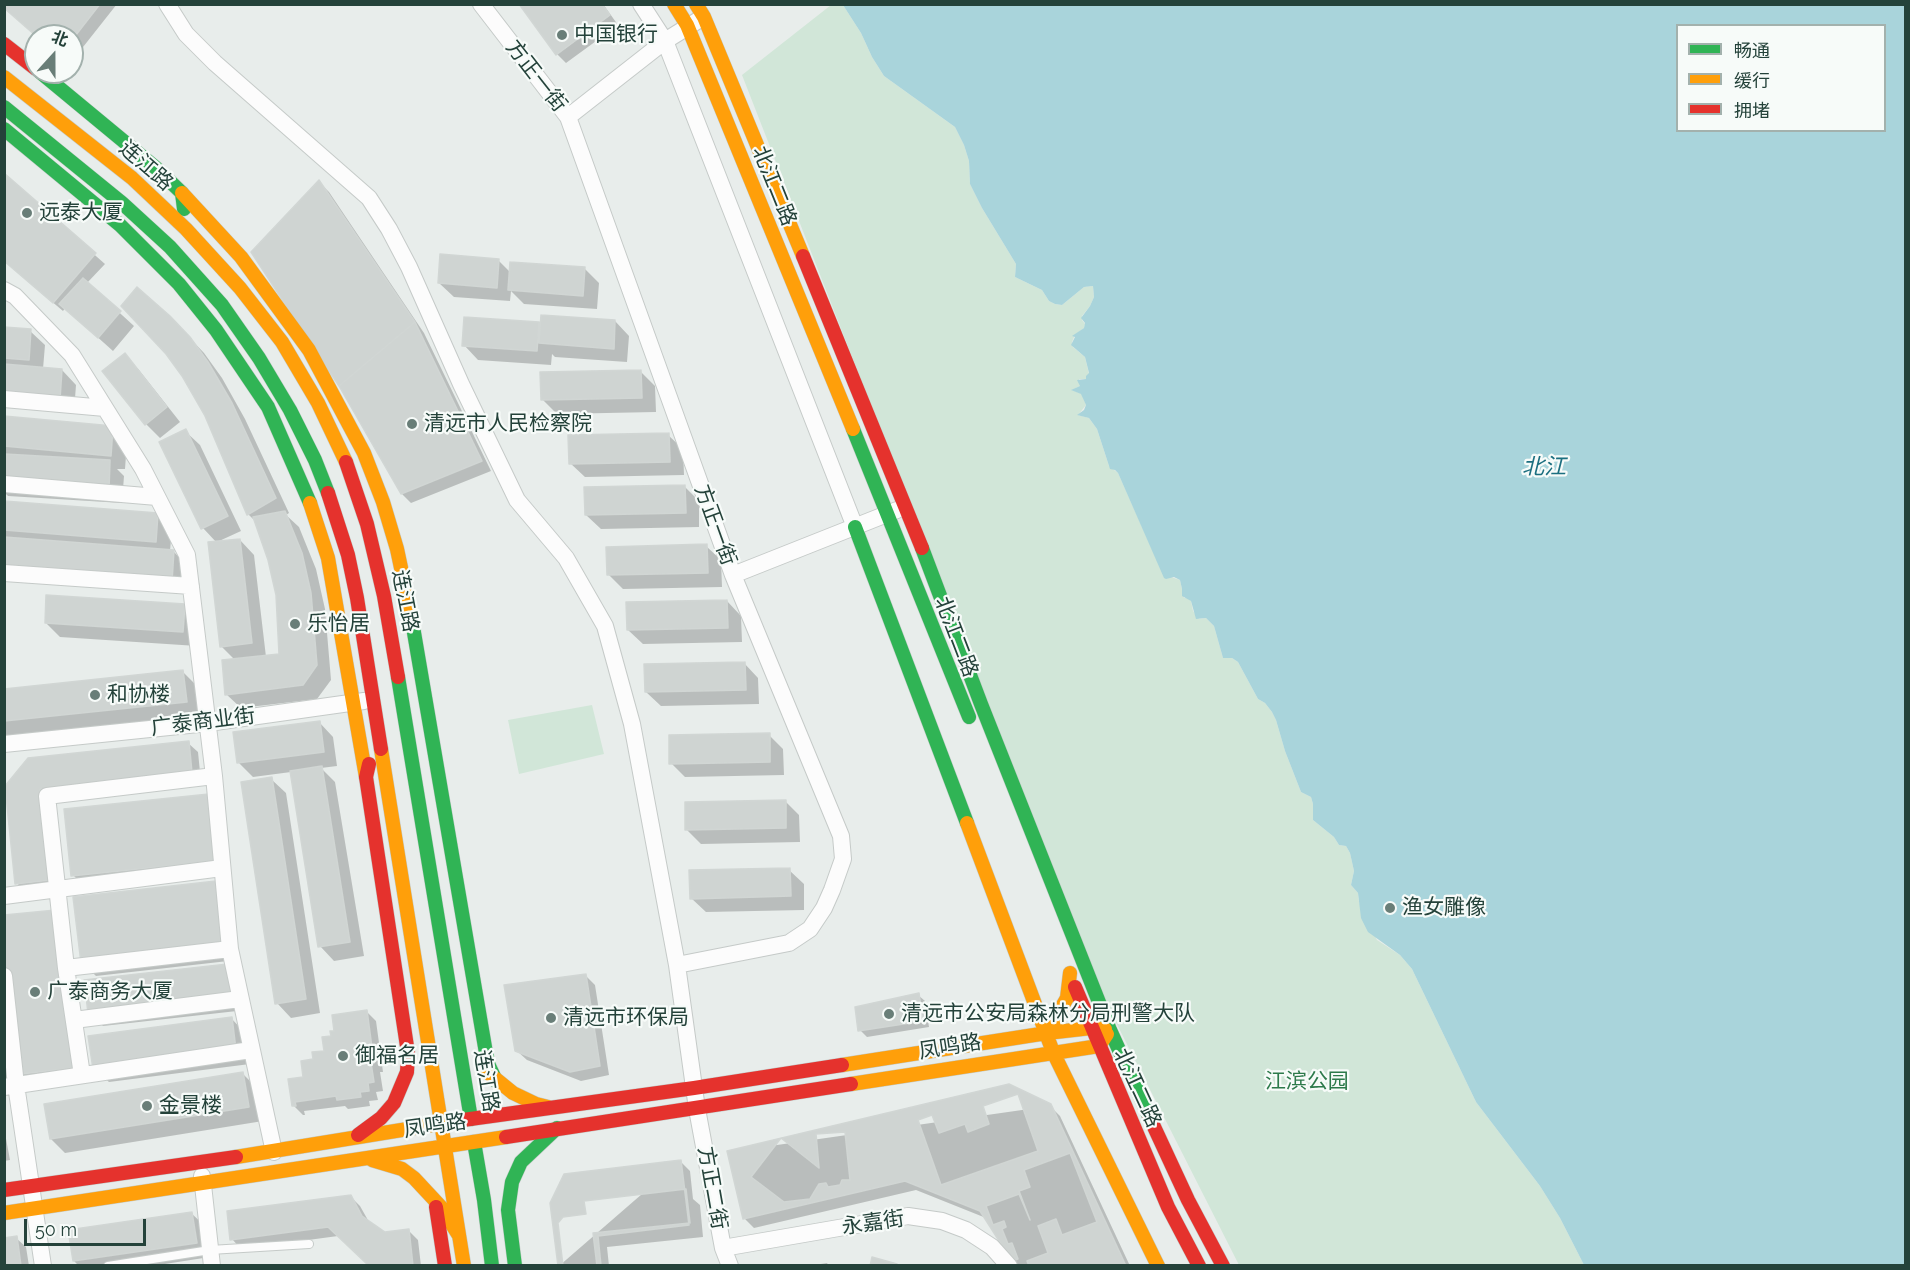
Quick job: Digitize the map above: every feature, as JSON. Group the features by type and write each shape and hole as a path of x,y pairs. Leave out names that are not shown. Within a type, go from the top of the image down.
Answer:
{"main road":[{"name":"北江二路","path":"674,4 687,25 975,732"},
{"name":"北江二路","path":"700,11 906,507 1110,1030 1188,1200 1223,1266"},
{"path":"4,44 24,60"},
{"name":"连江路","path":"4,77 132,178 186,229 240,288 282,342 318,403 344,457 366,524 384,597 471,1119 492,1266"},
{"name":"连江路","path":"54,84 156,168 241,257 309,350 364,453 383,502 397,549 409,604 486,1053 496,1080"},
{"name":"连江路","path":"4,107 122,202 170,247 222,305 259,358 290,410 332,502 348,555 357,598 464,1266"},
{"path":"4,129 120,225 179,284 237,358 268,407 313,510 328,558 366,777 408,1053 407,1072 394,1103 381,1119 354,1138"},
{"path":"182,193 186,229"},
{"path":"855,527 1053,1052 1158,1266"},
{"path":"366,777 378,728"},
{"name":"北江二路","path":"1047,1033 1067,998 1068,967 1091,1029 1168,1207 1199,1266"},
{"name":"凤鸣路","path":"4,1190 274,1152 441,1123 694,1088 1047,1033 1091,1029 1110,1030"},
{"path":"1099,1046 1110,1030"},
{"path":"457,1034 482,1068 496,1080 528,1101 553,1108"},
{"name":"凤鸣路","path":"4,1213 1099,1046"},
{"path":"1053,1052 1090,1065 1115,1081"},
{"path":"515,1266 508,1210 512,1182 521,1162 557,1128"},
{"path":"364,1158 402,1169 414,1178 435,1199 449,1218 460,1239"},
{"path":"435,1199 445,1266"}],"street":[{"path":"167,4 186,34 215,63 369,198 409,267 461,384 517,500 566,558 605,626 632,724 677,965 694,1088"},
{"name":"方正一街","path":"481,4 568,117 733,574 841,836 843,859 824,909 810,929 789,943 677,965"},
{"path":"641,4 665,41 855,527"},
{"path":"568,117 687,25 700,11"},
{"path":"4,290 15,296 72,355 143,469 187,555 214,776 230,949 274,1152"},
{"path":"4,399 105,408"},
{"path":"4,484 157,497"},
{"path":"733,574 906,507"},
{"path":"4,573 191,585"},
{"name":"广泰商业街","path":"4,744 208,723 400,696"},
{"path":"82,1075 56,891 47,796 214,776"},
{"path":"4,896 222,868"},
{"path":"66,968 230,949"},
{"path":"4,976 10,1086 32,1185 43,1266"},
{"path":"74,1020 240,999"},
{"path":"10,1086 251,1050"},
{"name":"方正二街","path":"694,1088 723,1248 730,1266"},
{"path":"200,1163 211,1258"},
{"name":"永嘉街","path":"723,1248 908,1216 942,1221 966,1230 992,1247 1009,1266"}],"lane":[{"path":"108,1266 211,1258 309,1244"}],"green space":[{"name":"江滨公园","path":"831,5 843,5 884,76 955,127 969,161 970,184 1016,264 1015,277 1042,290 1049,301 1062,305 1084,287 1093,286 1094,297 1082,316 1084,328 1075,335 1072,342 1073,347 1085,357 1089,374 1086,379 1079,379 1080,386 1072,390 1082,394 1086,405 1078,415 1089,418 1097,429 1109,466 1118,473 1160,567 1171,577 1180,580 1184,598 1191,601 1193,611 1199,619 1206,618 1214,626 1223,658 1232,658 1238,662 1258,699 1265,703 1272,712 1301,792 1311,797 1313,820 1334,837 1339,845 1346,846 1350,853 1354,871 1351,885 1358,893 1359,902 1377,940 1400,955 1412,969 1476,1102 1540,1186 1560,1218 1584,1265 1239,1265 1099,989 742,75"},
{"path":"592,705 604,754 519,774 508,720"}],"water":[{"name":"北江","path":"843,5 1905,5 1905,1265 1584,1265 1560,1218 1540,1186 1476,1102 1412,969 1400,955 1368,932 1361,918 1358,893 1351,885 1354,871 1350,853 1346,846 1339,845 1334,837 1313,820 1311,797 1301,792 1272,712 1265,703 1258,699 1238,662 1232,658 1223,658 1214,626 1206,618 1196,619 1191,601 1182,596 1180,580 1174,577 1164,578 1118,473 1110,469 1097,429 1089,418 1077,415 1084,410 1086,405 1081,394 1071,390 1080,386 1077,380 1086,379 1089,373 1085,357 1071,345 1075,337 1072,336 1084,328 1085,323 1081,318 1094,297 1093,286 1084,287 1062,305 1049,301 1042,290 1015,277 1016,264 970,184 969,161 955,127 884,76 861,33"}],"building":[{"path":"4,4 100,4 84,25 24,26 4,8"},
{"name":"中国银行","path":"519,4 602,4 610,15 556,55"},
{"name":"远泰大厦","path":"4,173 96,253 53,303 4,261"},
{"path":"319,180 415,322 339,386 251,252"},
{"path":"440,254 499,259 497,288 438,283"},
{"path":"510,262 585,267 583,296 508,290"},
{"path":"83,278 121,311 98,338 59,304"},
{"path":"137,287 190,337 232,403 276,498 247,515 205,416 182,376 166,354 121,306"},
{"path":"541,315 615,320 614,349 539,343"},
{"path":"464,317 539,322 537,351 462,346"},
{"name":"清远市人民检察院","path":"415,322 482,461 401,494 339,386"},
{"path":"4,327 31,329 29,360 4,358"},
{"path":"125,353 167,407 145,425 102,371"},
{"path":"4,364 62,369 60,399 4,394"},
{"path":"641,370 642,398 541,400 540,372"},
{"path":"4,416 113,426 111,456 4,446"},
{"path":"186,429 228,516 201,529 159,442"},
{"path":"669,433 670,462 569,464 568,435"},
{"path":"4,454 110,460 109,489 4,483"},
{"path":"685,485 686,513 585,515 584,487"},
{"path":"4,501 158,513 156,542 4,530"},
{"name":"乐怡居","path":"285,511 302,553 311,593 317,665 303,685 225,695 222,660 279,654 276,595 268,560 253,517"},
{"path":"4,537 174,550 172,581 4,567"},
{"path":"240,539 252,643 220,647 208,542"},
{"path":"707,544 708,573 607,575 606,547"},
{"path":"46,595 185,604 183,632 45,623"},
{"path":"727,600 728,628 627,630 626,602"},
{"path":"745,662 746,690 645,692 644,664"},
{"name":"和协楼","path":"183,670 187,702 4,721 4,689"},
{"path":"320,721 324,752 237,763 233,732"},
{"path":"770,733 770,762 669,764 669,735"},
{"path":"189,741 192,773 40,789 50,880 15,884 5,786 28,758"},
{"path":"322,766 350,942 318,947 290,771"},
{"path":"272,777 306,999 275,1004 241,782"},
{"path":"209,794 216,861 71,876 64,809"},
{"path":"786,800 786,828 685,830 685,802"},
{"path":"790,868 791,896 690,899 689,870"},
{"path":"216,881 224,947 81,963 73,897"},
{"name":"广泰商务大厦","path":"56,910 73,1068 4,1076 4,915"},
{"path":"228,964 232,997 88,1013 84,980"},
{"name":"清远市环保局","path":"586,974 600,1066 570,1072 515,1051 504,985"},
{"name":"清远市公安局森林分局刑警大队","path":"919,993 923,1021 858,1031 855,1007"},
{"name":"御福名居","path":"367,1010 374,1063 371,1063 374,1082 368,1083 369,1091 360,1092 361,1097 337,1100 336,1096 295,1102 296,1106 292,1106 288,1079 303,1077 301,1061 313,1059 312,1052 324,1051 322,1037 331,1036 330,1031 334,1031 332,1015"},
{"path":"232,1017 236,1050 93,1069 88,1036"},
{"name":"金景楼","path":"243,1072 249,1107 50,1139 44,1104"},
{"path":"1009,1084 1051,1104 1126,1266 1015,1266 980,1211 905,1181 743,1219 727,1151"},
{"path":"1018,1094 1038,1151 941,1185 918,1120 932,1115 939,1133 965,1124 968,1132 989,1124 983,1106"},
{"path":"845,1132 850,1180 842,1180 840,1185 828,1187 826,1183 819,1184 810,1199 784,1202 751,1177 781,1138 819,1168 816,1134"},
{"path":"1070,1153 1097,1222 1062,1235 1056,1219 1038,1226 1048,1253 1027,1261 1029,1266 1017,1266 1015,1260 1018,1259 1012,1243 1008,1244 1002,1229 1006,1227 1004,1221 993,1225 986,1206 1019,1194 1030,1220 1019,1191 1030,1187 1024,1170"},
{"path":"681,1160 689,1225 598,1236 601,1266 558,1266 550,1203 564,1174"},
{"path":"686,1189 690,1223 593,1233 597,1266 563,1266 558,1223 563,1217 586,1214 584,1201"},
{"path":"351,1195 362,1216 385,1232 409,1229 413,1266 369,1266 328,1227 230,1240 227,1211"},
{"path":"192,1212 197,1243 73,1261 68,1230"},
{"path":"17,1236 21,1266 4,1266 4,1238"},
{"path":"872,1257 897,1264 896,1266 870,1266"}],"traffic: fast":[{"path":"54,84 156,168 182,193 184,209"},
{"path":"4,107 122,203 170,247 222,305 259,358 290,410 315,460 328,493"},
{"path":"4,129 120,225 179,284 216,330 268,407 310,503"},
{"path":"853,429 969,717"},
{"path":"855,527 967,823"},
{"path":"922,548 1110,1030 1149,1116"},
{"path":"411,615 486,1053 496,1081"},
{"path":"398,677 471,1119"},
{"path":"515,1266 508,1210 512,1182 521,1162 557,1128"},
{"path":"474,1142 492,1266"}],"traffic: slow":[{"path":"674,4 687,25 853,429"},
{"path":"696,4 704,17 803,256"},
{"path":"4,77 132,178 186,229 240,288 282,342 318,403 346,462"},
{"path":"182,193 241,257 309,350 364,453 383,502 397,549 411,615"},
{"path":"310,503 328,558 366,777"},
{"path":"381,749 464,1266"},
{"path":"967,823 1053,1052 1158,1266"},
{"path":"1047,1033 1067,998 1070,973"},
{"path":"842,1065 1047,1033 1091,1028 1105,1029"},
{"path":"851,1084 1099,1046 1107,1034"},
{"path":"486,1071 513,1093 548,1107"},
{"path":"236,1157 463,1120"},
{"path":"4,1213 506,1137"},
{"path":"372,1160 402,1169 414,1178 441,1207 458,1234"}],"traffic: jam":[{"path":"4,44 24,60"},
{"path":"803,256 922,548"},
{"path":"346,462 367,524 384,596 398,677"},
{"path":"328,493 348,555 357,598 381,749"},
{"path":"358,1135 381,1118 394,1103 407,1072 408,1053 366,777 369,764"},
{"path":"1075,987 1168,1207 1199,1266"},
{"path":"463,1120 842,1065"},
{"path":"506,1137 851,1084"},
{"path":"1149,1116 1188,1200 1223,1266"},
{"path":"4,1190 236,1157"},
{"path":"436,1207 445,1266"}],"place":[{"name":"中国银行","path":"562,35"},
{"name":"远泰大厦","path":"27,213"},
{"name":"清远市人民检察院","path":"412,424"},
{"name":"乐怡居","path":"295,624"},
{"name":"和协楼","path":"95,695"},
{"name":"渔女雕像","path":"1390,908"},
{"name":"广泰商务大厦","path":"35,992"},
{"name":"清远市公安局森林分局刑警大队","path":"889,1014"},
{"name":"清远市环保局","path":"551,1018"},
{"name":"御福名居","path":"343,1056"},
{"name":"金景楼","path":"147,1106"}]}
